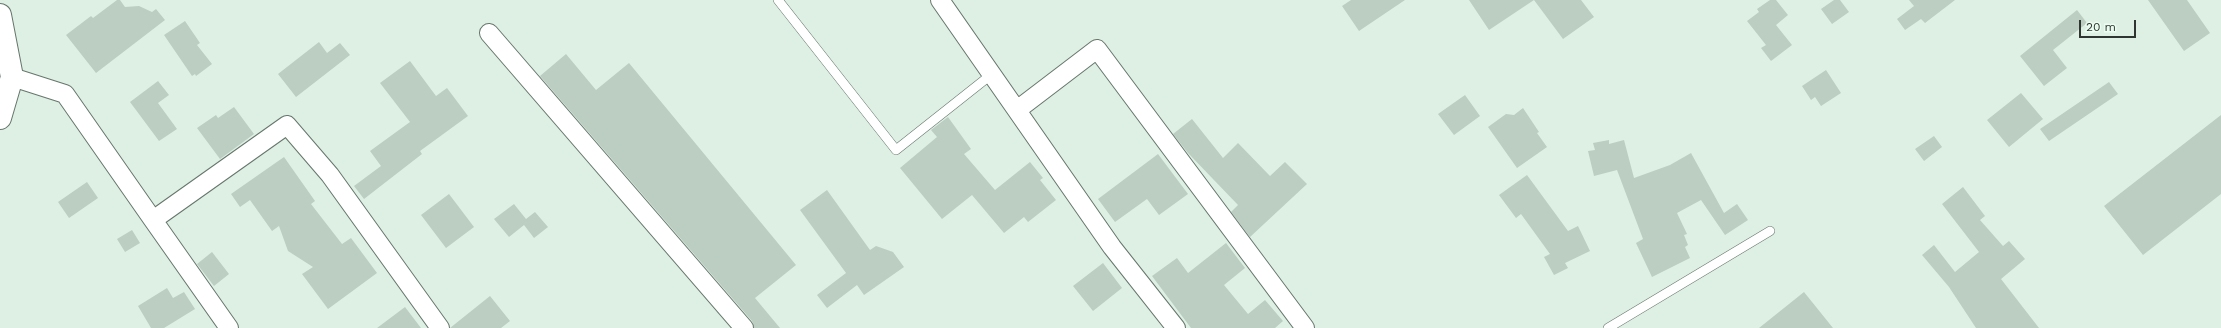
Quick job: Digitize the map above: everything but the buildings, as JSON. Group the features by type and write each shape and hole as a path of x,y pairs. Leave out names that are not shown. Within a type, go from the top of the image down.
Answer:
{"street":[{"path":"940,0 1112,247 1176,328"},
{"path":"0,15 12,77 0,118"},
{"path":"489,33 744,328"},
{"path":"1017,110 1097,49 1305,328"},
{"path":"12,77 65,94 229,328"},
{"path":"153,220 287,126 330,175 440,328"}],"lane":[{"path":"778,0 896,150 992,74"},
{"path":"1608,328 1770,231"}]}
